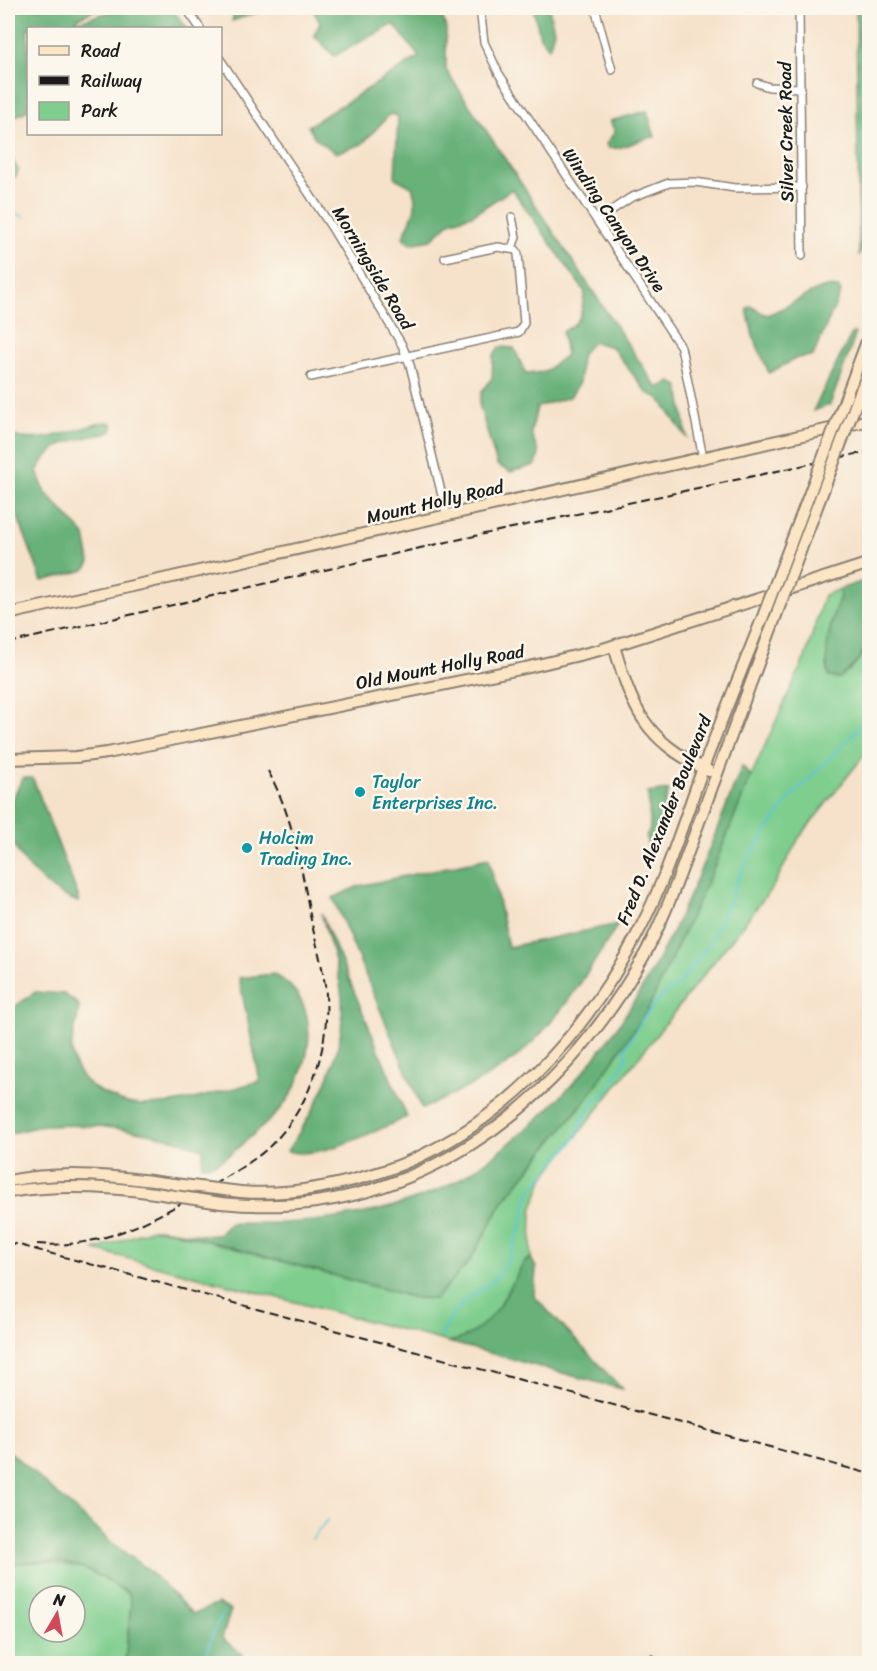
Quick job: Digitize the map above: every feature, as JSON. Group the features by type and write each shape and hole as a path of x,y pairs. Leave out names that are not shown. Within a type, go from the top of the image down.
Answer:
{"main road":[{"name":"Fred D. Alexander Boulevard","path":"8,1181 52,1175 88,1174 241,1192 274,1193 332,1186 396,1167 435,1149 468,1130 516,1093 562,1045 596,1002 619,967 654,897 764,615 870,333"},
{"name":"Fred D. Alexander Boulevard","path":"8,1192 53,1186 99,1186 221,1203 270,1205 325,1201 383,1187 447,1160 500,1126 518,1111 593,1032 635,970 667,905 870,368"},
{"name":"Mount Holly Road","path":"8,614 870,420"},
{"name":"Old Mount Holly Road","path":"8,759 45,759 107,753 525,668 614,646 870,563"},
{"path":"614,646 629,697 640,717 670,748 717,775"}],"street":[{"path":"186,8 199,27"},
{"name":"Winding Canyon Drive","path":"480,8 489,56 681,347 703,458"},
{"path":"595,8 612,70"},
{"name":"Silver Creek Road","path":"799,8 802,256"},
{"name":"Morningside Road","path":"222,62 332,228 407,357 447,516"},
{"path":"757,83 769,87 801,88"},
{"path":"597,220 630,198 669,183 695,182 735,188 802,187"},
{"path":"512,216 516,224 512,248"},
{"path":"311,377 519,332 524,323 524,311 518,254 512,248 498,246 445,258"}],"green space":[{"path":"8,8 100,8 78,18 76,22 122,8 171,8 186,27 27,27 27,110 8,120"},
{"path":"235,8 270,8 232,21"},
{"path":"312,8 439,8 446,27 446,70 657,388 671,382 679,386 687,438 659,398 647,393 612,347 594,342 583,352 578,385 570,397 537,407 531,433 539,454 536,465 510,472 497,465 479,404 482,391 492,378 493,357 499,347 514,348 526,374 544,372 566,355 562,332 578,320 585,292 512,189 474,214 450,222 431,240 410,244 403,237 414,213 415,202 412,187 395,178 398,116 390,114 362,144 336,153 315,138 308,126 419,57 394,24 334,56 314,35 320,23"},
{"path":"533,8 549,8 554,31 549,48 540,37"},
{"path":"856,8 870,8 870,85 867,86 866,109 870,114 870,240 859,255"},
{"path":"647,111 655,137 608,148 606,144 615,132 610,121"},
{"path":"8,120 11,157 18,170 16,176 8,181"},
{"path":"826,287 839,288 841,292 813,356 797,358 769,373 753,336 747,309 750,306 766,315"},
{"path":"852,333 855,333 854,339 830,405 813,411"},
{"path":"105,422 112,423 113,429 109,433 76,440 59,447 51,452 37,471 45,492 85,535 90,562 85,570 42,581 8,491 8,434 19,438 44,438"},
{"path":"869,579 870,622 865,647 860,658 839,678 829,677 827,646 840,589"},
{"path":"840,589 841,598 833,615 850,671 869,646 869,749 799,838 772,888 543,1179 532,1211 531,1258 524,1262 503,1300 485,1322 462,1338 448,1342 95,1250 152,1229 172,1231 415,1298 435,1299 469,1262 504,1200 588,1097 711,874 751,776 806,655 824,595"},
{"path":"742,766 751,776 711,874 648,1009 588,1097 504,1200 469,1262 435,1299 416,1298 172,1231 152,1229 167,1230 210,1236 219,1233 230,1223 283,1223 362,1214 388,1208 438,1190 462,1178 494,1156 564,1093 599,1052 630,1009 680,916"},
{"path":"23,778 32,778 34,781 78,896 78,902 66,897 41,880 21,857 14,844 9,831 8,812"},
{"path":"669,790 649,853 646,836 650,829 648,793"},
{"path":"489,858 508,947 618,924 566,1004 529,1046 505,1066 422,1109 333,898 359,886"},
{"path":"321,913 407,1117 347,1143 315,1152 300,1153 287,1151 328,1079 335,1059 342,1019 339,976"},
{"path":"273,974 290,985 301,1000 307,1017 309,1035 307,1054 301,1073 283,1106 265,1125 226,1158 214,1164 202,1165 203,1149 166,1137 107,1127 43,1126 8,1134 8,1012 35,992 64,994 79,1005 71,1049 78,1071 90,1084 99,1091 124,1102 165,1104 181,1102 260,1081 239,978"},
{"path":"531,1258 536,1268 534,1296 622,1389 448,1342 474,1331 495,1312 524,1262"},
{"path":"8,1450 111,1542 148,1570 193,1614 218,1604 231,1610 222,1638 242,1654 241,1663 125,1663 131,1604 129,1594 78,1566 37,1561 8,1566"},
{"path":"47,1562 85,1568 129,1594 131,1604 125,1663 8,1663 8,1566 18,1563"}],"waterway":[{"path":"8,211 25,217"},
{"path":"441,1337 452,1316 465,1301 494,1280 507,1263 520,1230 530,1191 572,1143 593,1101 607,1093 627,1057 624,1051 643,1018 661,997 678,985 711,942 745,864 773,822 791,797 870,717"},
{"path":"312,1539 327,1520"},
{"path":"205,1664 212,1637 224,1612"}],"railway":[{"path":"8,643 433,545 870,451"},
{"path":"37,1244 58,1245 97,1239 133,1227 169,1210 257,1157 289,1125 311,1085 324,1040 325,985 295,842 284,806 268,771"},
{"path":"8,1242 870,1474"}],"place":[{"name":"Taylor Enterprises Inc.","path":"360,792"},
{"name":"Holcim Trading Inc.","path":"247,848"}]}
